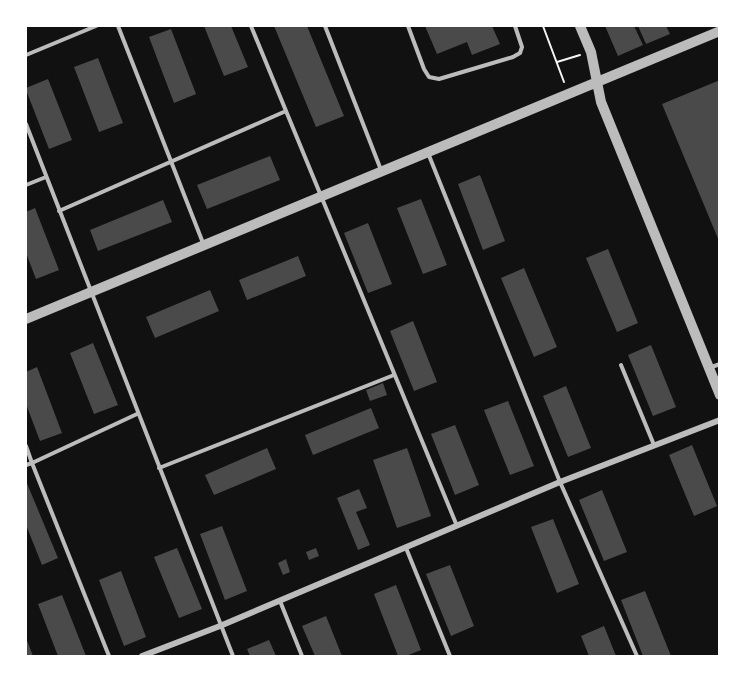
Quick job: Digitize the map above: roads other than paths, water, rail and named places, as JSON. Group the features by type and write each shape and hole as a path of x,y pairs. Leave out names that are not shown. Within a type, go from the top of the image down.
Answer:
{"street":[{"path":"580,26 591,51 606,113 714,366 720,395"},
{"path":"26,319 720,31"},
{"path":"142,657 560,482 720,420"}],"lane":[{"path":"26,55 96,26"},
{"path":"118,26 204,245"},
{"path":"251,26 457,526"},
{"path":"325,26 381,171"},
{"path":"408,26 424,69 429,76 439,78 520,53 522,47 515,26"},
{"path":"59,211 286,111"},
{"path":"26,124 233,657"},
{"path":"428,152 560,482 637,657"},
{"path":"26,185 46,177"},
{"path":"621,365 654,445"},
{"path":"159,468 394,375"},
{"path":"26,465 138,414"},
{"path":"26,446 109,657"},
{"path":"405,548 450,657"},
{"path":"280,600 302,657"}]}
